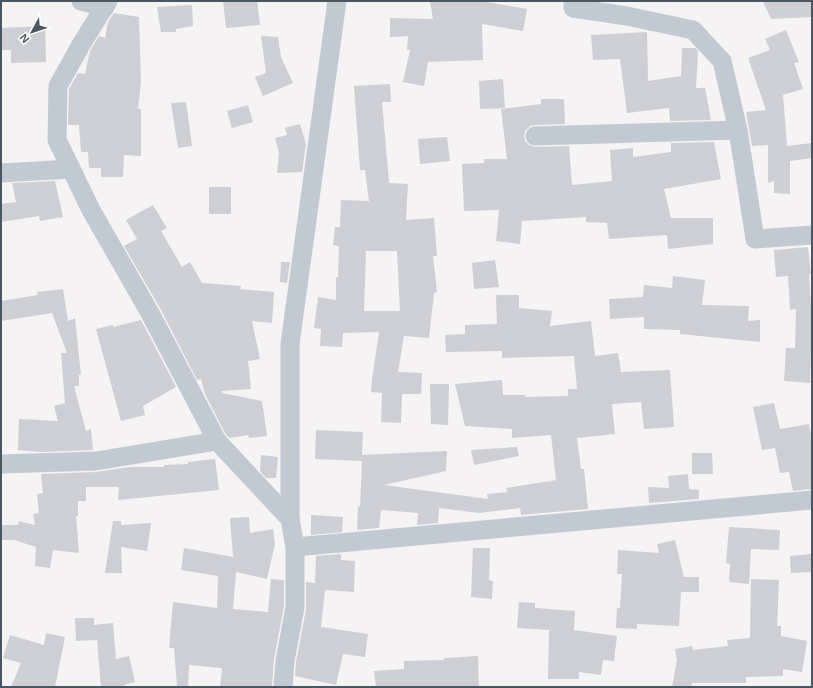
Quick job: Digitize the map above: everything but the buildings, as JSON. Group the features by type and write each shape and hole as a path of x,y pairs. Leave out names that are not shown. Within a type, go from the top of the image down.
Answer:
{"street":[{"path":"81,1 107,4 82,43 58,86 57,140 91,210 150,312 217,441 290,519"},
{"path":"283,687 285,661 296,607 295,547 290,519 290,344 337,1"},
{"path":"573,1 573,8 627,16 693,30 722,61 738,130 755,239 812,235"},
{"path":"535,136 738,130"},
{"path":"1,173 71,169"},
{"path":"1,464 96,461 217,441"},
{"path":"295,547 812,500"}]}
